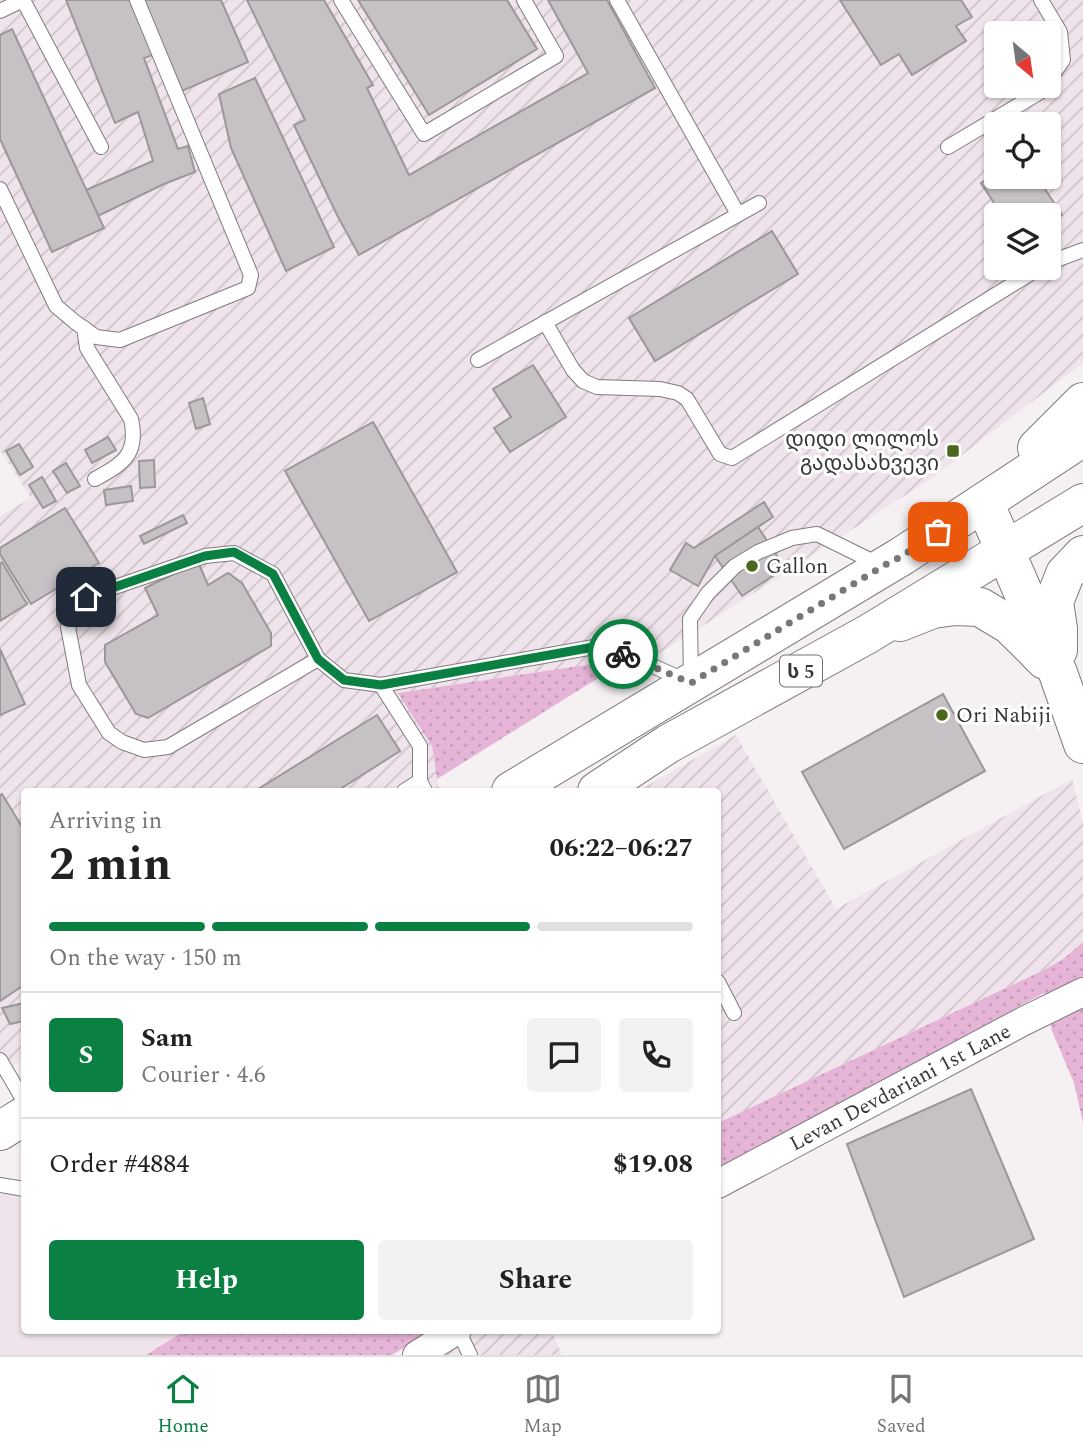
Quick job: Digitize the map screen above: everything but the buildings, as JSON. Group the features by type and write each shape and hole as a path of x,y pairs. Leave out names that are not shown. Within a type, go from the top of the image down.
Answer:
{"main road":[{"path":"1081,731 984,502 1083,402"},
{"name":"ს 5","path":"516,788 902,556 1083,437"},
{"name":"ს 5","path":"607,788 668,744 868,634 1083,503"},
{"path":"1004,550 1083,531"},
{"path":"1058,673 1055,602 1065,573 1083,555"},
{"path":"868,634 933,609 980,607 1010,625 1058,673"},
{"path":"0,1131 21,1118"}],"street":[{"name":"Levan Devdariani 1st Lane","path":"721,1182 1022,1021 1083,992"},
{"path":"417,1355 451,1334"}],"lane":[{"path":"0,11 23,0 101,147"},
{"path":"0,188 56,306 96,337 120,340 248,288 251,275 137,0"},
{"path":"341,0 424,134 556,56 524,0"},
{"path":"617,0 738,214"},
{"path":"1041,0 1053,21"},
{"path":"1061,42 1061,63"},
{"path":"948,147 1030,98"},
{"path":"478,360 759,203"},
{"path":"1061,258 1083,250"},
{"path":"545,322 573,370 583,380 597,387 660,389 678,393 687,399 720,454 732,457 1020,280"},
{"path":"84,328 87,348 131,419 134,431 127,456 120,465 95,480"},
{"path":"318,659 168,747 144,750 122,742 109,733 79,685 68,627 86,597 205,556 234,552 273,574 318,659 344,680 381,685 605,645 691,683 690,619 708,593 735,566 758,552 792,538 817,534 883,566"},
{"path":"381,685 419,746 422,786"},
{"path":"721,988 734,1013"},
{"path":"1,1061 21,1096"},
{"path":"0,1185 21,1188"},
{"path":"460,1334 470,1355"}],"shaded area":[{"path":"0,0 1083,0 1083,363 929,480 670,647 608,680 604,662 399,693 432,746 439,788 21,788 21,1061 0,1074 0,516 31,498 0,450"},
{"path":"599,663 603,675 437,779 432,746 398,693"},
{"path":"736,735 836,909 1072,779 1083,823 1083,942 1062,960 1040,972 721,1122 721,788 643,788"},
{"path":"1083,942 1083,1123 1074,1083 1052,1031 1044,993 721,1167 721,1122 1062,960"},
{"path":"21,1183 21,1334 180,1334 146,1355 0,1355 0,1195"},
{"path":"180,1334 426,1334 392,1355 146,1355"},
{"path":"464,1334 553,1334 562,1355 430,1355"}],"way so far":[{"path":"623,654 691,683 938,532"}],"place":[{"name":"დიდი ლილოს გადასახვევი","path":"953,451"},
{"name":"Gallon","path":"752,566"},
{"name":"Ori Nabiji","path":"942,715"}],"route":[{"path":"86,597 205,556 234,552 273,574 318,659 344,680 381,685 605,645 623,654"}]}
